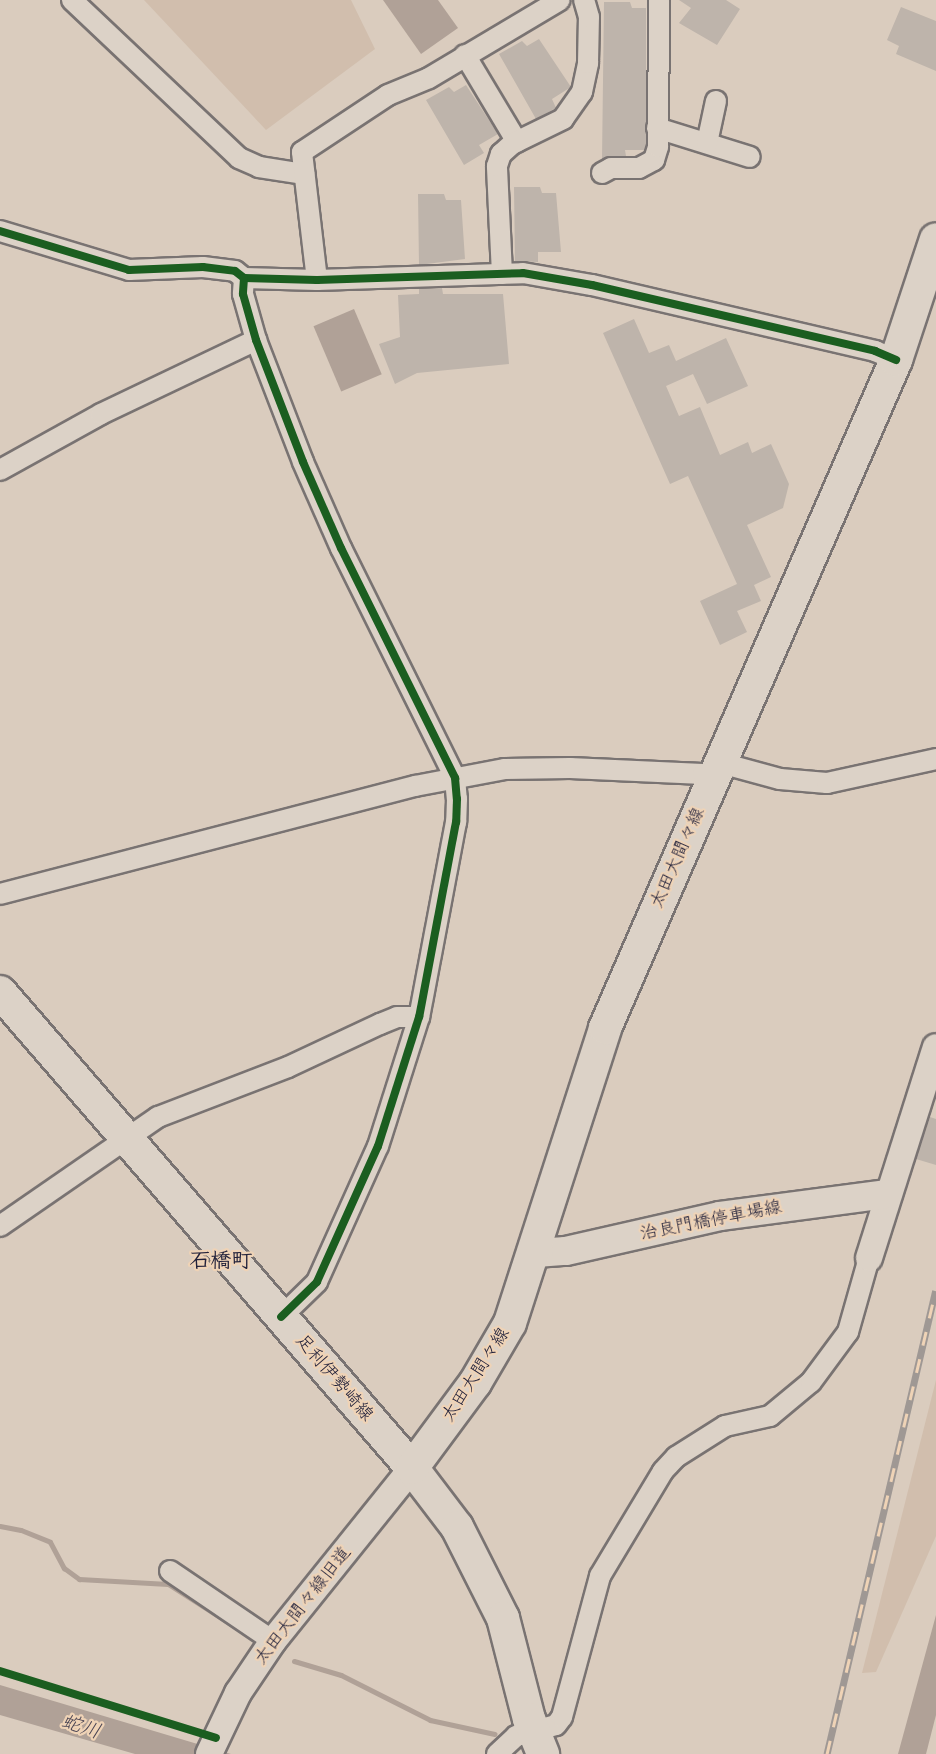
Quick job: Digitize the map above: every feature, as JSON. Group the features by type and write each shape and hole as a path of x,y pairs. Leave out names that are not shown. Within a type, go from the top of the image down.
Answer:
{"main road":[{"name":"太田大間々線","path":"412,1468 495,1350 510,1323 536,1253 605,1028 896,360 936,239"},
{"name":"足利伊勢崎線","path":"0,992 126,1141 412,1468 457,1527 492,1590 538,1742"},
{"name":"治良門橋停車場線","path":"536,1253 566,1251 720,1216 888,1194"}],"street":[{"path":"72,0 239,158 259,167 304,174"},
{"path":"317,280 302,152 388,95 429,78 560,0"},
{"path":"502,274 497,166 501,154 517,141 563,119 582,92 588,63 589,17 584,0"},
{"path":"603,173 611,168 639,168 654,160 657,128 659,0"},
{"path":"465,55 517,141"},
{"path":"706,143 716,101"},
{"path":"657,128 750,157"},
{"path":"0,231 129,270 203,267 235,271 244,278 317,280 523,273 592,285 875,351 896,360"},
{"path":"244,278 243,294 255,340 341,548 455,778 456,822 419,1017 378,1146 317,1282 281,1317"},
{"path":"0,470 101,414 255,340"},
{"path":"0,894 455,778 505,769 570,768 703,774 718,770 819,783 936,759"},
{"path":"0,1226 158,1117 288,1067 398,1017 419,1017"},
{"path":"497,1754 516,1736 538,1742 562,1717 600,1576 663,1471 676,1457 725,1426 770,1416 811,1382 848,1332 868,1258 936,1047"},
{"name":"太田大間々線旧道","path":"211,1749 238,1693 273,1641 412,1468"},
{"path":"170,1571 273,1641"}],"shaded area":[{"path":"144,0 351,0 375,49 266,130"},
{"path":"936,1380 936,1536 876,1672 862,1673"}],"water":[{"path":"383,0 438,0 458,28 421,54"},
{"path":"354,309 382,374 341,392 313,326"},
{"path":"936,1615 936,1715 926,1754 898,1754"},
{"name":"蛇川","path":"0,1685 231,1754 135,1754 0,1715"}],"building":[{"path":"679,0 726,0 740,9 717,45 679,23 691,8"},
{"path":"604,2 630,2 632,8 646,8 646,145 645,150 625,150 626,156 602,159"},
{"path":"901,7 936,21 936,71 896,54 899,46 887,40"},
{"path":"539,39 571,87 552,99 556,108 536,119 499,54 522,41 527,46"},
{"path":"466,85 498,134 479,145 484,153 464,165 426,100 449,87 454,92"},
{"path":"514,187 540,187 542,193 556,193 561,252 538,252 538,262 515,261"},
{"path":"418,194 444,194 446,200 461,200 465,259 419,265"},
{"path":"442,288 443,294 503,294 509,364 417,373 395,384 379,344 400,337 398,295 419,294 419,289"},
{"path":"634,319 649,353 669,345 676,361 726,338 748,386 707,404 693,374 666,386 679,416 700,407 720,455 748,442 752,453 771,444 789,484 783,508 747,525 771,577 754,585 761,601 737,611 747,632 720,645 700,601 737,584 688,476 670,484 603,333"},
{"path":"930,1117 936,1119 936,1165 916,1159"}],"waterway":[{"path":"0,1526 21,1530 50,1542 64,1568 79,1579 168,1584 237,1628"},
{"path":"294,1661 341,1675 430,1720 495,1734"}],"railway":[{"path":"827,1754 936,1291"}],"cycle path":[{"path":"0,231 129,270 203,267 235,271 244,278 317,280 523,273 592,285 875,351 896,360"},
{"path":"244,278 243,294 256,340 303,462 341,548 455,778 457,799 456,822 419,1017 378,1146 317,1282 281,1317"},
{"path":"0,1671 216,1738"}],"district":[{"name":"石橋町","path":"221,1261"}]}
